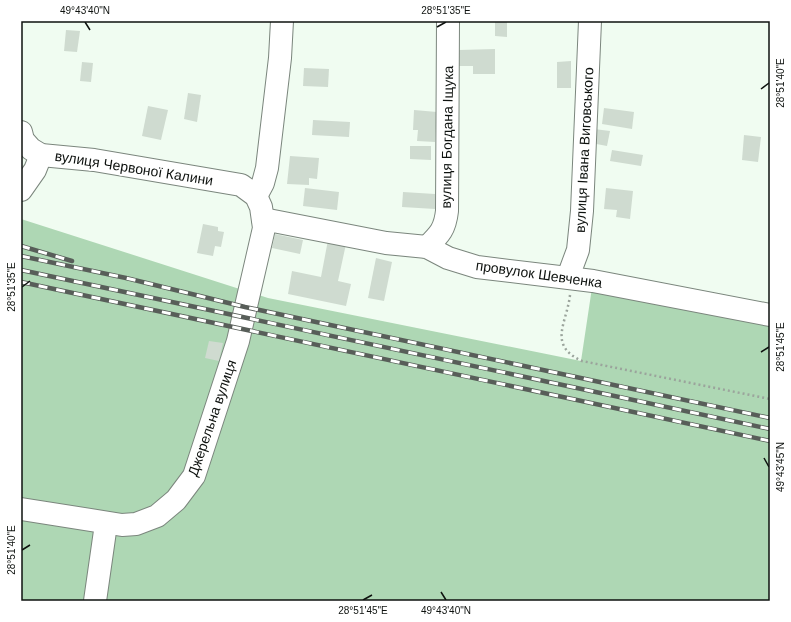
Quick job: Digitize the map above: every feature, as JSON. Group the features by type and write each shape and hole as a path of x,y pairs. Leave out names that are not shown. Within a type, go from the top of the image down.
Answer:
{"street":[{"path":"256,196 263,183 267,168 280,58 282,21"},
{"name":"вулиця Богдана Іщука","path":"427,247 440,234 445,224 447,211 448,21"},
{"name":"вулиця Івана Виговського","path":"568,277 578,250 582,211 590,21"},
{"name":"вулиця Червоної Калини","path":"21,132 23,140 31,149 42,155 94,160 241,185 256,196"},
{"path":"21,190 42,155"},
{"name":"Джерельна вулиця","path":"21,509 106,524 136,524 157,516 176,500 194,476 238,341 262,238 263,219 261,207 256,196"},
{"name":"провулок Шевченка","path":"263,219 386,243 427,247 448,258 477,267 568,277 770,315"},
{"path":"94,601 106,524"}],"path":[{"path":"568,277 570,297 561,338 564,348 571,356 582,361 770,399"}],"green space":[{"path":"21,219 268,298 581,361 593,281 770,315 770,601 21,601"}],"building":[{"path":"495,21 507,21 507,37 495,36"},
{"path":"66,30 80,31 77,52 64,51"},
{"path":"495,49 495,74 473,74 473,66 459,66 459,50"},
{"path":"571,61 571,88 557,88 557,62"},
{"path":"82,62 93,63 91,82 80,81"},
{"path":"304,68 329,69 328,87 303,86"},
{"path":"188,93 201,95 197,122 184,119"},
{"path":"148,106 168,110 161,140 142,136"},
{"path":"604,108 634,112 632,129 602,124"},
{"path":"414,110 437,112 435,142 417,141 418,130 413,130"},
{"path":"313,120 350,122 349,137 312,135"},
{"path":"594,129 610,131 607,146 591,143"},
{"path":"744,135 761,137 758,162 742,160"},
{"path":"410,146 431,146 431,160 410,159"},
{"path":"612,150 643,155 641,166 610,161"},
{"path":"290,156 319,158 317,179 309,178 309,185 287,184"},
{"path":"305,188 339,192 337,210 303,206"},
{"path":"606,188 633,191 630,219 616,217 617,210 604,209"},
{"path":"403,192 435,194 435,209 402,207"},
{"path":"203,224 218,227 218,231 224,232 221,247 215,246 213,256 197,253"},
{"path":"275,234 303,240 300,254 272,248"},
{"path":"328,240 346,244 338,281 351,284 346,306 288,294 292,271 321,277"},
{"path":"376,258 392,262 384,301 368,298"},
{"path":"209,341 223,343 219,361 205,358"}],"railway":[{"path":"21,246 72,261"},
{"path":"21,256 126,278 245,307 770,418"},
{"path":"21,270 770,429"},
{"path":"21,282 770,441"}]}
